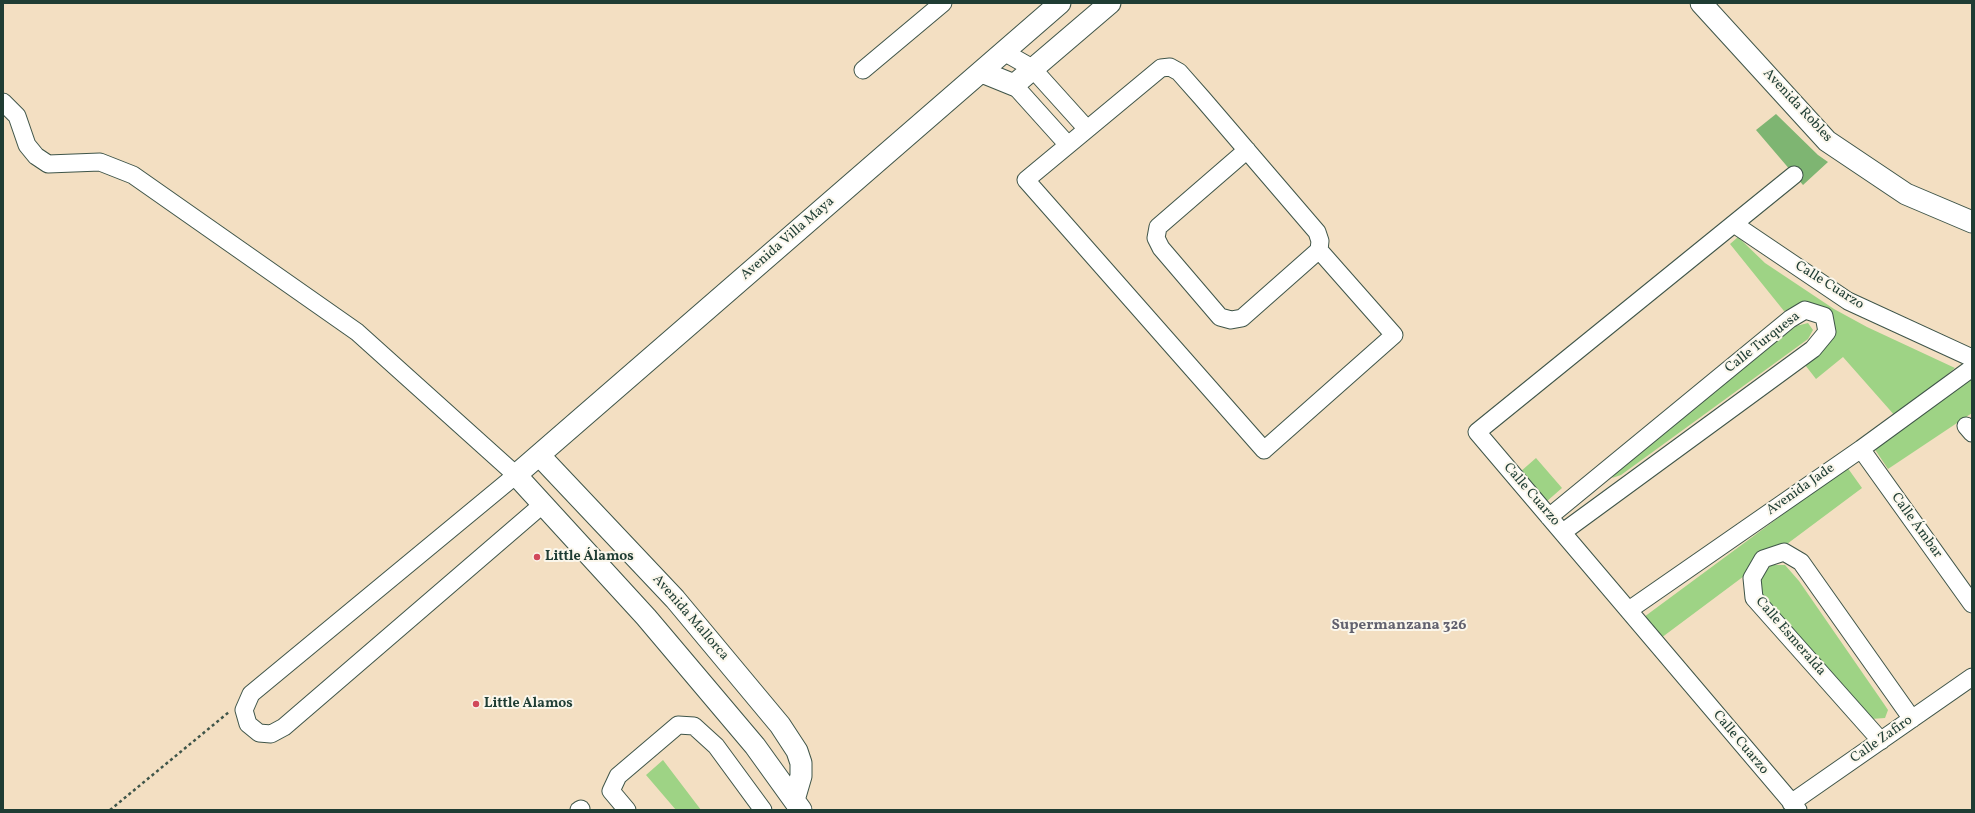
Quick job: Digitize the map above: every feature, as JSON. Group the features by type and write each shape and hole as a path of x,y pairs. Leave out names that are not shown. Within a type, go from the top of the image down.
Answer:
{"main road":[{"name":"Avenida Villa Maya","path":"516,476 1060,3"},
{"path":"982,72 1014,85 1032,68 1110,3"},
{"name":"Avenida Robles","path":"1701,3 1827,141 1906,194 1972,222"},
{"name":"Avenida Mallorca","path":"539,455 675,599 780,726 798,751 801,763 801,776 797,805"},
{"name":"Avenida Mallorca","path":"516,476 651,623 755,746 797,805"}],"street":[{"path":"864,70 943,3"},
{"path":"1004,52 1032,68 1087,129"},
{"path":"1247,150 1158,227 1156,238 1161,248 1220,317 1231,320 1242,318 1318,250 1320,241 1317,232 1247,150 1179,72 1170,66 1161,68 1026,180 1264,450 1394,335 1318,250"},
{"path":"1014,85 1068,145"},
{"path":"3,102 17,116 27,146 36,156 48,164 100,162 134,175 357,332 516,476 251,694 244,710 248,724 259,733 271,734 284,727 542,505"},
{"name":"Calle Cuarzo","path":"1794,175 1477,432 1794,806"},
{"name":"Calle Cuarzo","path":"1734,224 1848,301 1972,358"},
{"name":"Calle Turquesa","path":"1550,517 1790,319 1805,310 1824,316 1827,332 1813,348 1563,532"},
{"name":"Avenida Jade","path":"1629,610 1861,449 1972,368"},
{"name":"Calle Ámbar","path":"1861,449 1972,604"},
{"name":"Calle Esmeralda","path":"1881,741 1754,598 1752,578 1763,559 1784,552 1801,562 1912,719"},
{"name":"Calle Zafiro","path":"1794,806 1881,741 1972,677"},
{"path":"627,810 611,792 618,776 678,725 694,726 716,746 763,810"}],"path":[{"path":"110,810 251,694"}],"green space":[{"path":"1776,114 1818,155 1828,162 1803,185 1756,130"},
{"path":"1738,237 1765,263 1834,309 1867,327 1955,368 1896,417 1843,357 1816,379 1802,361 1827,318 1804,304 1784,311 1730,244"},
{"path":"1808,323 1813,330 1808,339 1621,475 1612,478 1617,470 1796,326"},
{"path":"1972,378 1972,413 1888,469 1874,448"},
{"path":"1536,458 1562,488 1546,502 1520,472"},
{"path":"1847,467 1862,488 1661,638 1644,617"},
{"path":"1771,565 1785,565 1799,581 1888,710 1885,718 1871,719 1765,601 1759,590 1760,577"},
{"path":"663,760 701,810 676,810 646,775"}],"place":[{"name":"Little Álamos","path":"537,557"},
{"name":"Little Alamos","path":"476,704"}],"district":[{"name":"Supermanzana 326","path":"1399,626"}]}
